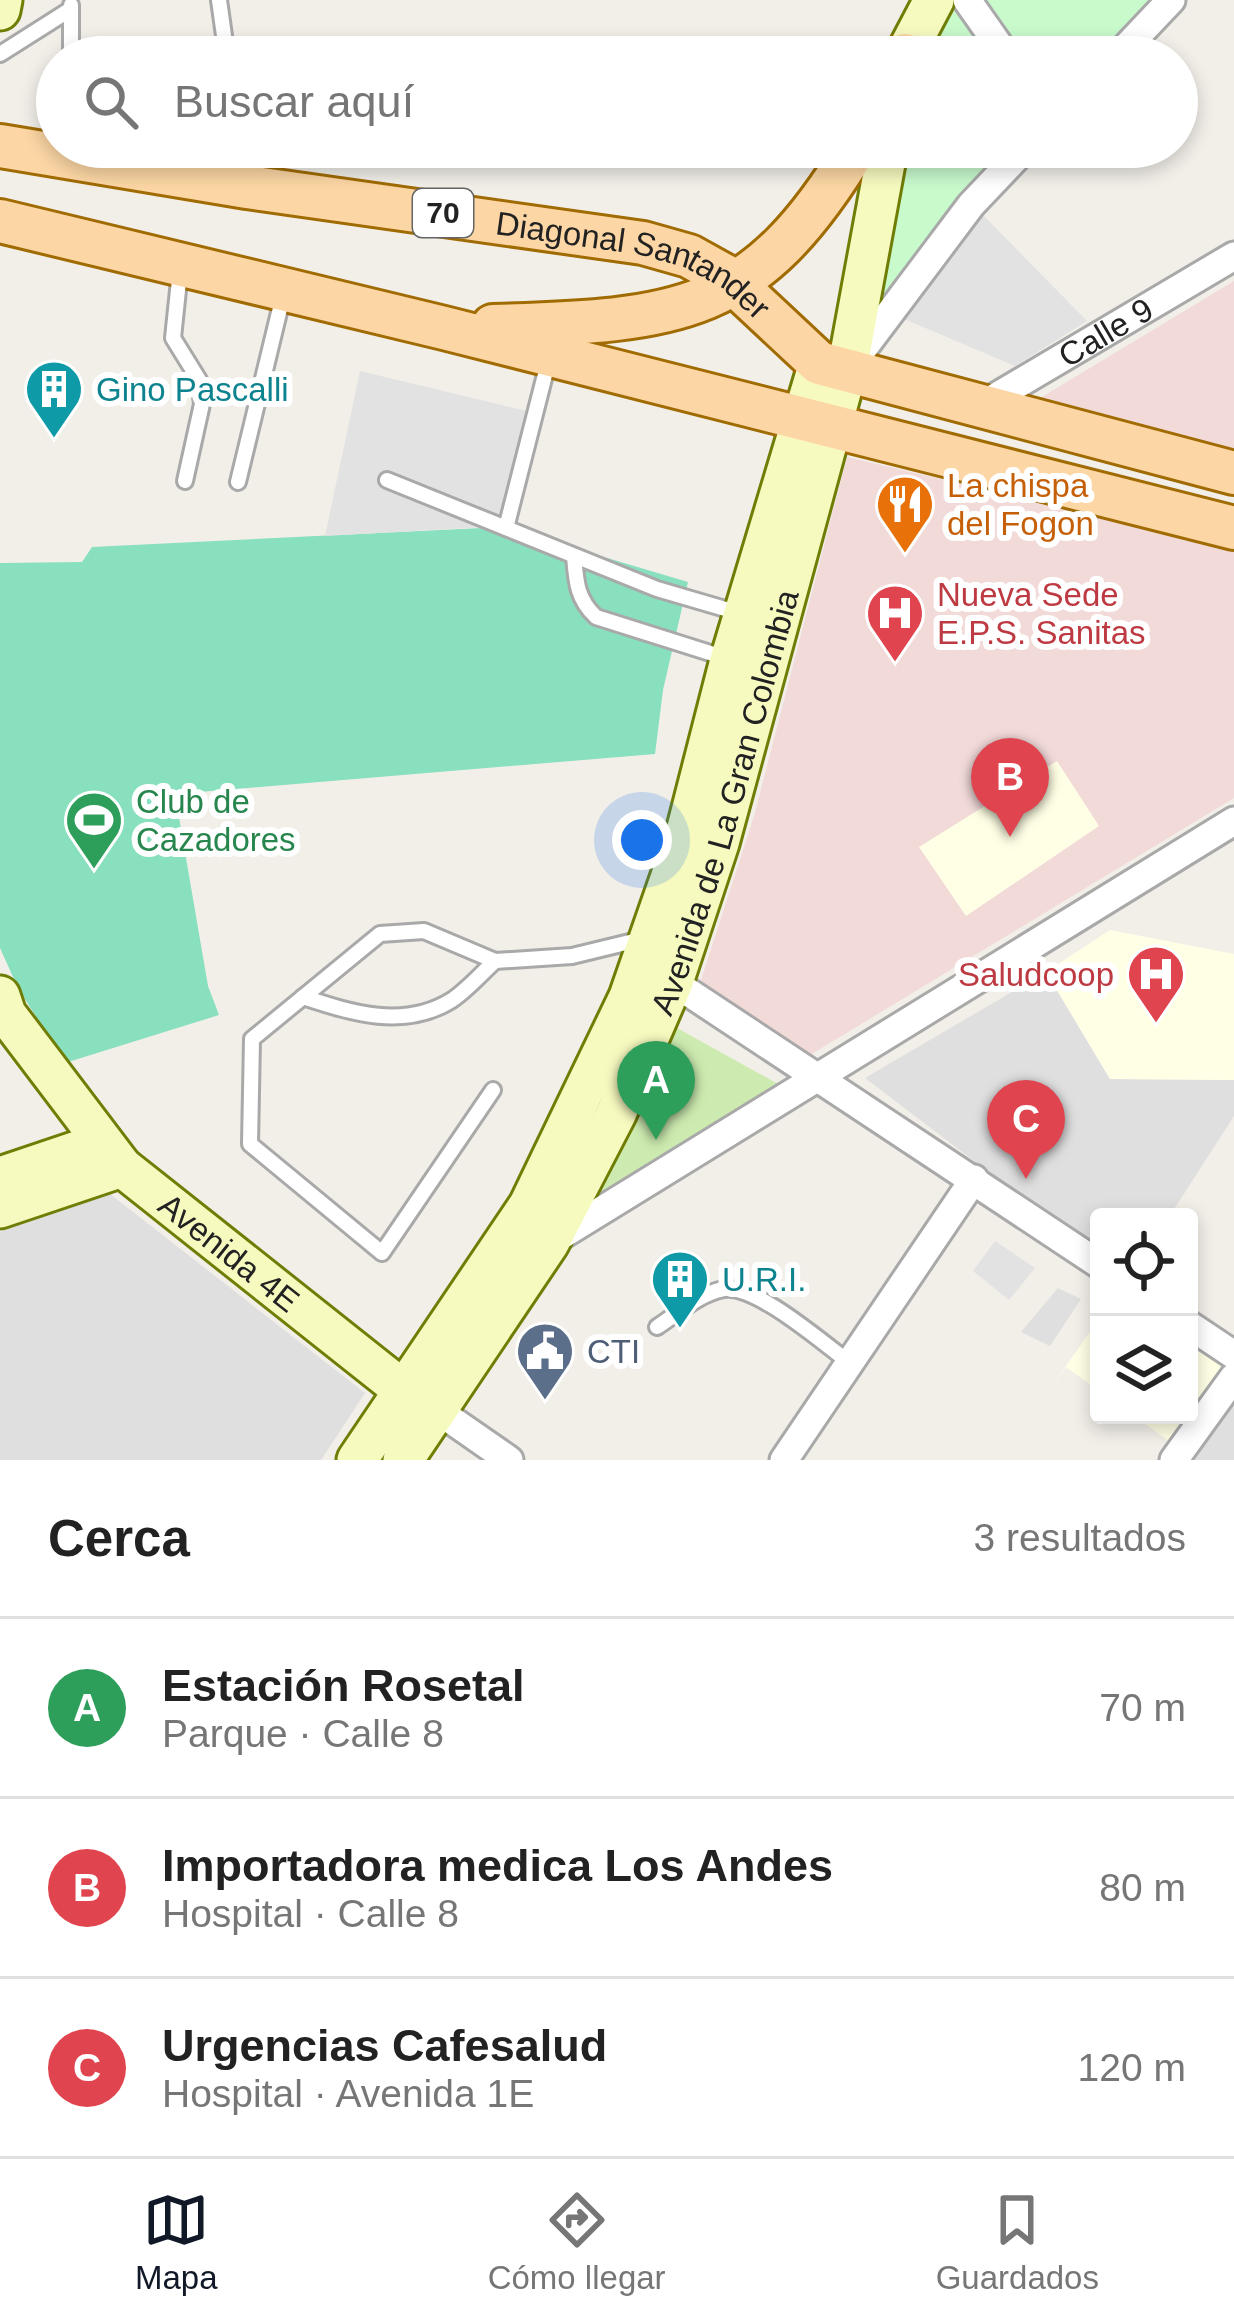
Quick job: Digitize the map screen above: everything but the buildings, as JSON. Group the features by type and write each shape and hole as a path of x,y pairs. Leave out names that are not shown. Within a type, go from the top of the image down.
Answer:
{"main road":[{"name":"Diagonal Santander","path":"0,146 36,149"},
{"path":"0,165 192,197 305,194"},
{"name":"Diagonal Santander","path":"246,168 305,194 644,242 689,256 736,284 833,367 1234,472"},
{"path":"444,328 611,320 682,307 759,269 800,230 842,168"},
{"path":"0,221 1234,528"}],"street":[{"path":"0,10 2,0"},
{"path":"915,36 934,0"},
{"path":"968,0 993,36"},
{"path":"1137,36 1171,0"},
{"name":"Avenida de La Gran Colombia","path":"403,1460 549,1243 616,1114 673,982 719,843 817,422 883,168"},
{"path":"833,367 1006,168"},
{"name":"Calle 9","path":"979,407 1234,256"},
{"name":"Avenida de La Gran Colombia","path":"356,1460 529,1205 602,1058 652,937 685,836 744,614 817,422"},
{"path":"549,1243 1234,821"},
{"path":"673,982 1090,1258"},
{"name":"Avenida 4E","path":"0,996 6,1014 112,1155 403,1390 509,1460"},
{"path":"0,1177 112,1155"},
{"path":"0,1208 112,1155"},
{"path":"784,1460 974,1179"},
{"path":"1198,1330 1234,1355"},
{"path":"1174,1460 1234,1377"}],"lane":[{"path":"219,0 224,36"},
{"path":"0,54 71,4"},
{"path":"71,4 71,36"},
{"path":"180,266 173,338 199,380 202,404 185,481"},
{"path":"238,482 284,291"},
{"path":"506,529 550,355"},
{"path":"388,480 657,589 744,614"},
{"path":"574,556 577,590 583,605 596,617 730,659"},
{"path":"493,1090 382,1253 250,1144 252,1039 380,934 424,931 495,961 572,956 652,937"},
{"path":"303,997 357,1015 406,1018 451,1000 495,961"},
{"path":"657,1328 706,1295 728,1288 753,1294 849,1362"}],"shaded area":[{"path":"979,211 1087,321 1015,366 904,319"},
{"path":"1234,281 1234,462 1027,406"},
{"path":"360,371 539,414 505,526 325,536"},
{"path":"847,457 1234,548 1234,798 792,1066 701,980 754,816"},
{"path":"1057,761 1099,826 966,916 919,847"},
{"name":"Saludcoop","path":"1110,930 1234,954 1234,1080 1110,1079 1046,972"},
{"path":"1046,972 1110,1079 1234,1080 1234,1116 1175,1208 1090,1208 1090,1249 865,1078"},
{"path":"110,1194 365,1393 321,1460 0,1460 0,1232"},
{"path":"995,1241 1035,1268 1009,1300 973,1271"},
{"path":"1058,1288 1081,1299 1050,1346 1021,1332"},
{"path":"1090,1332 1090,1384 1066,1367 1044,1397"},
{"path":"1198,1349 1230,1369 1198,1416"},
{"path":"1234,1388 1234,1460 1179,1460"},
{"path":"1145,1424 1193,1424 1177,1447"}],"green space":[{"path":"983,0 1154,0 1116,36 1006,36"},
{"path":"955,3 979,36 940,36"},
{"path":"888,168 996,168 868,316"},
{"name":"Club de Cazadores","path":"503,527 688,582 663,690 655,754 175,794 208,986 219,1015 65,1063 18,988 0,948 0,563 82,562 92,547"},
{"path":"677,1028 780,1085 597,1195"}],"place":[{"name":"Gino Pascalli","path":"54,440"},
{"name":"La chispa del Fogon","path":"905,555"},
{"name":"Nueva Sede E.P.S. Sanitas","path":"895,664"},
{"name":"Importadora medica Los Andes","path":"1010,837"},
{"name":"Club de Cazadores","path":"94,871"},
{"name":"Saludcoop","path":"1156,1025"},
{"name":"Estación Rosetal","path":"656,1140"},
{"name":"Urgencias Cafesalud","path":"1026,1179"},
{"name":"U.R.I.","path":"680,1330"},
{"name":"CTI","path":"545,1402"}]}
